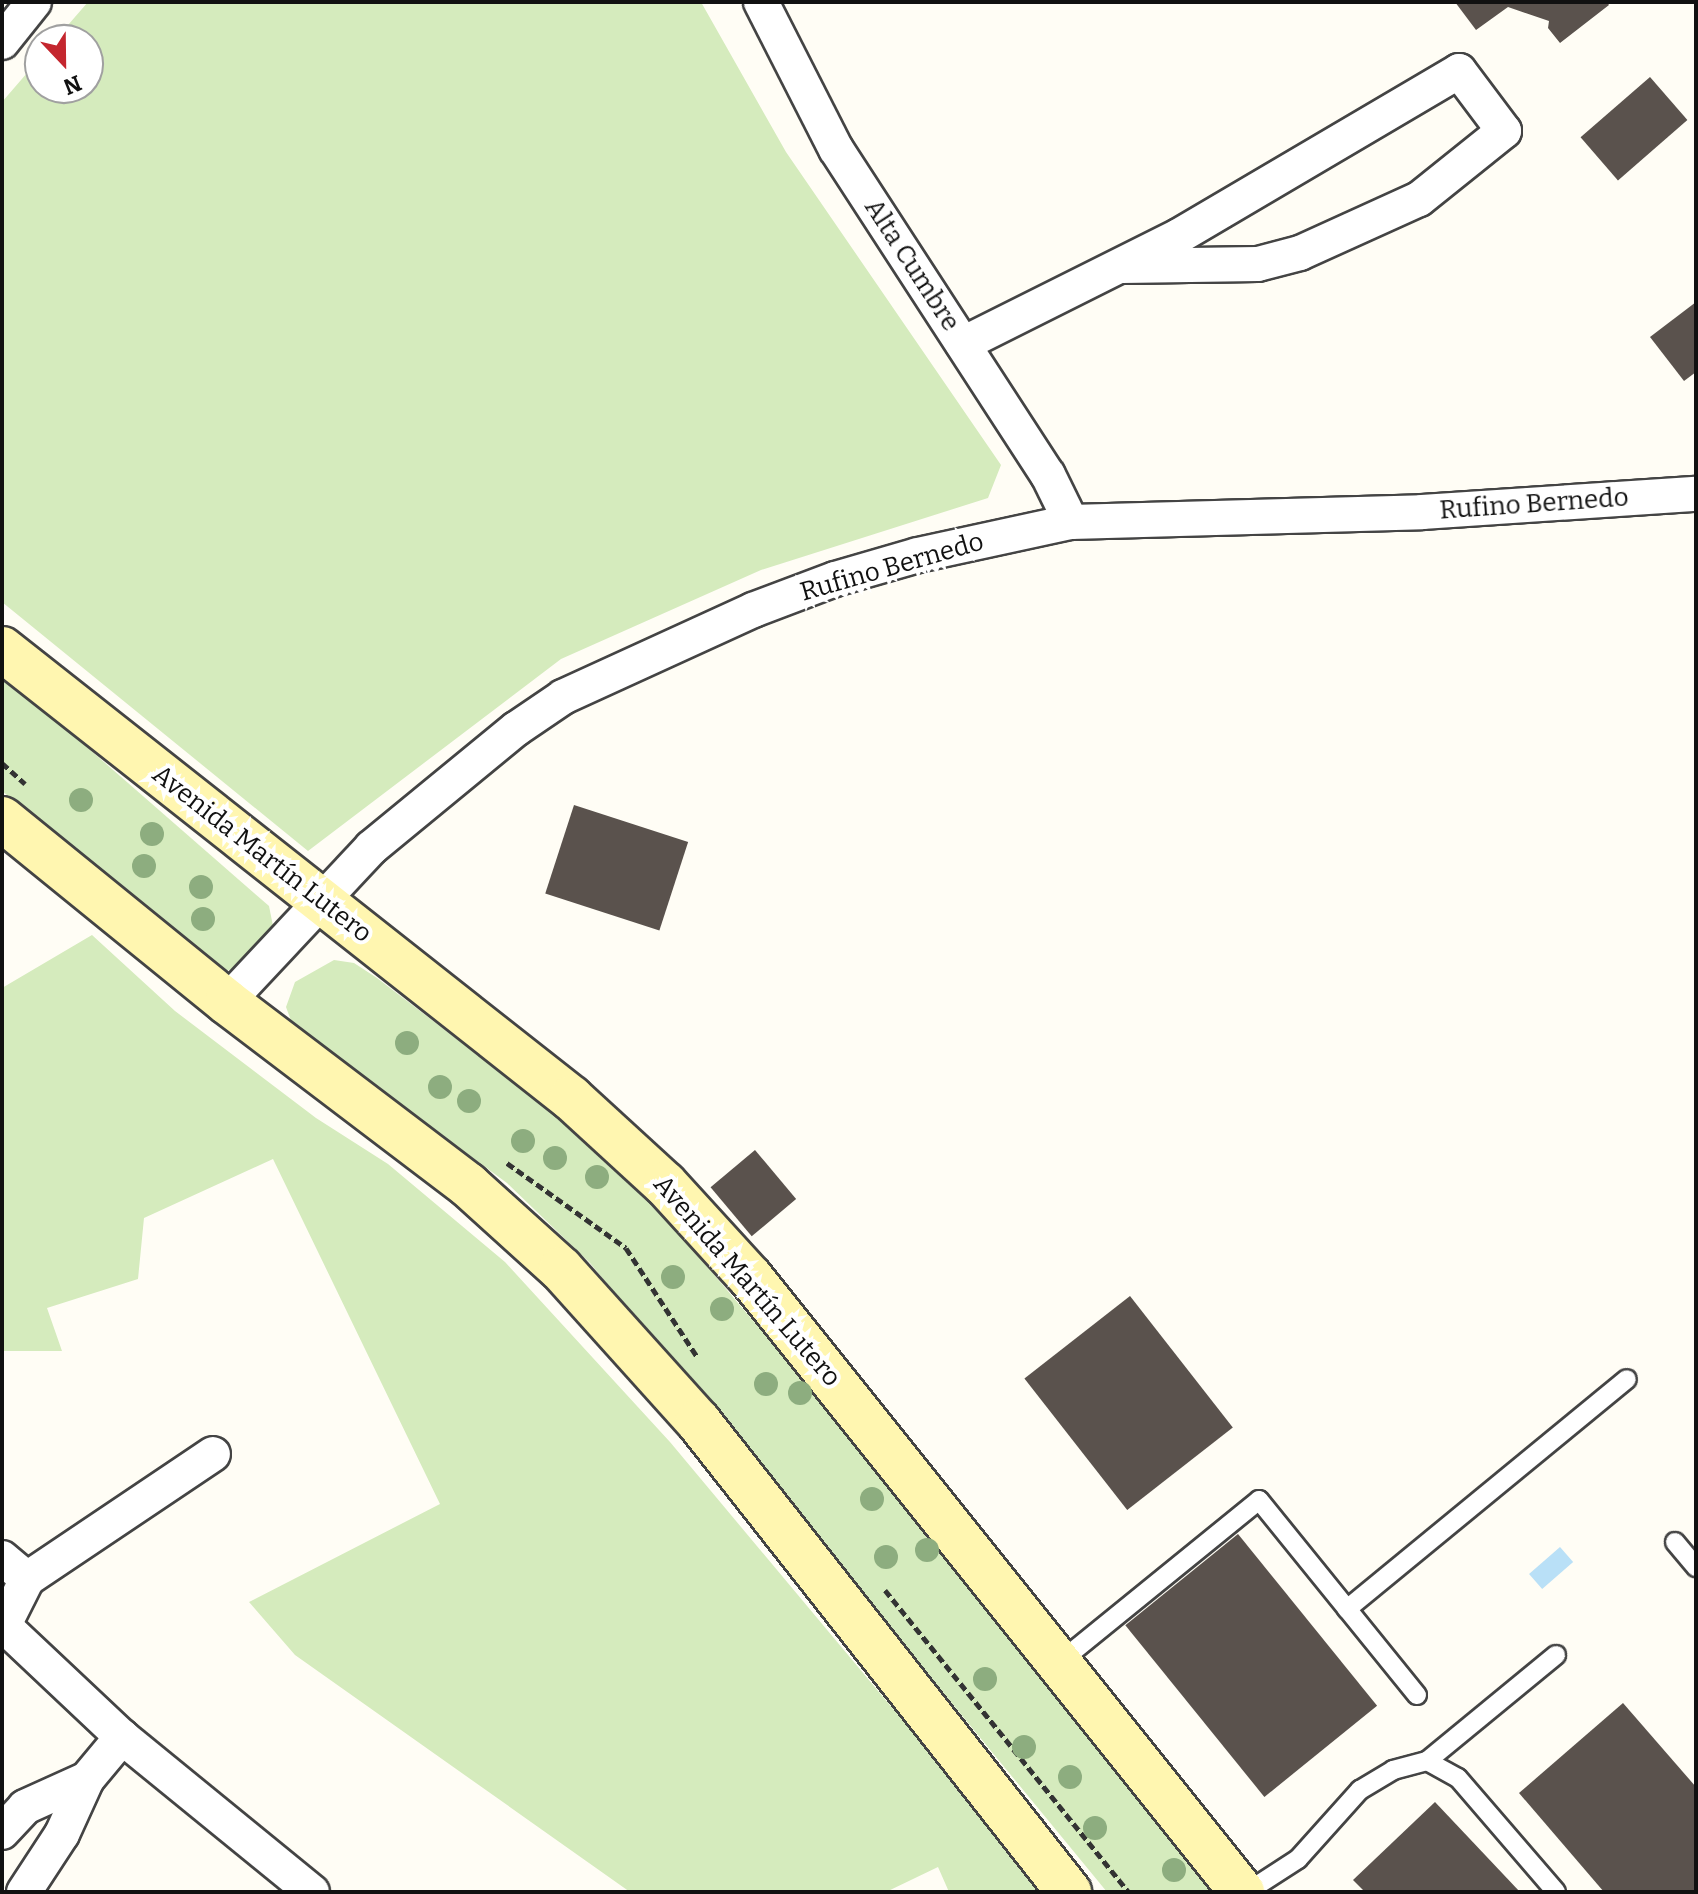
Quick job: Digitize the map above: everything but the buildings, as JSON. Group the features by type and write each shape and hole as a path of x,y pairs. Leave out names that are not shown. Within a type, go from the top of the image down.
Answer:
{"street":[{"path":"2,42 34,2"},
{"name":"Alta Cumbre","path":"761,2 836,149 1048,475 1071,522"},
{"path":"963,344 1122,266 1284,178 1459,71 1504,131 1419,199 1328,244 1258,264 1122,266"},
{"name":"Rufino Bernedo","path":"227,1002 319,899 425,800 563,697 753,610 835,579 918,555 1071,522 1422,512 1696,494"},
{"name":"Avenida Martín Lutero","path":"2,649 571,1098 665,1184 750,1277 1244,1892"},
{"path":"2,819 227,1002 468,1185 609,1318 819,1570 1069,1892"},
{"path":"213,1454 14,1569 3,1625 122,1737 312,1892"},
{"path":"24,1892 62,1834 87,1779 122,1737"},
{"path":"2,1832 25,1807 87,1779"}],"lane":[{"path":"1347,1609 1627,1379"},
{"path":"1061,1661 1259,1500 1417,1695"},
{"path":"1675,1542 1696,1567"},
{"path":"1244,1892 1298,1859 1360,1790 1393,1770 1427,1761 1556,1655"},
{"path":"1427,1761 1458,1778 1556,1892"}],"green space":[{"path":"88,2 701,2 786,152 1001,465 988,498 761,570 561,659 308,851 2,602 2,102 24,77 24,104 104,104 104,24 69,24"},
{"path":"2,673 269,906 274,931 239,968 223,971 2,791"},
{"path":"92,935 175,1011 316,1118 388,1164 505,1262 670,1442 975,1807 1038,1892 949,1892 938,1867 886,1892 630,1892 295,1655 249,1602 440,1504 273,1159 144,1218 138,1279 47,1308 62,1351 2,1351 2,988"},
{"path":"334,960 354,963 377,978 619,1163 932,1531 1219,1892 1107,1892 590,1263 507,1183 293,1026 286,1007 295,982"}],"water":[{"path":"1560,1547 1573,1562 1542,1589 1529,1574"}]}
